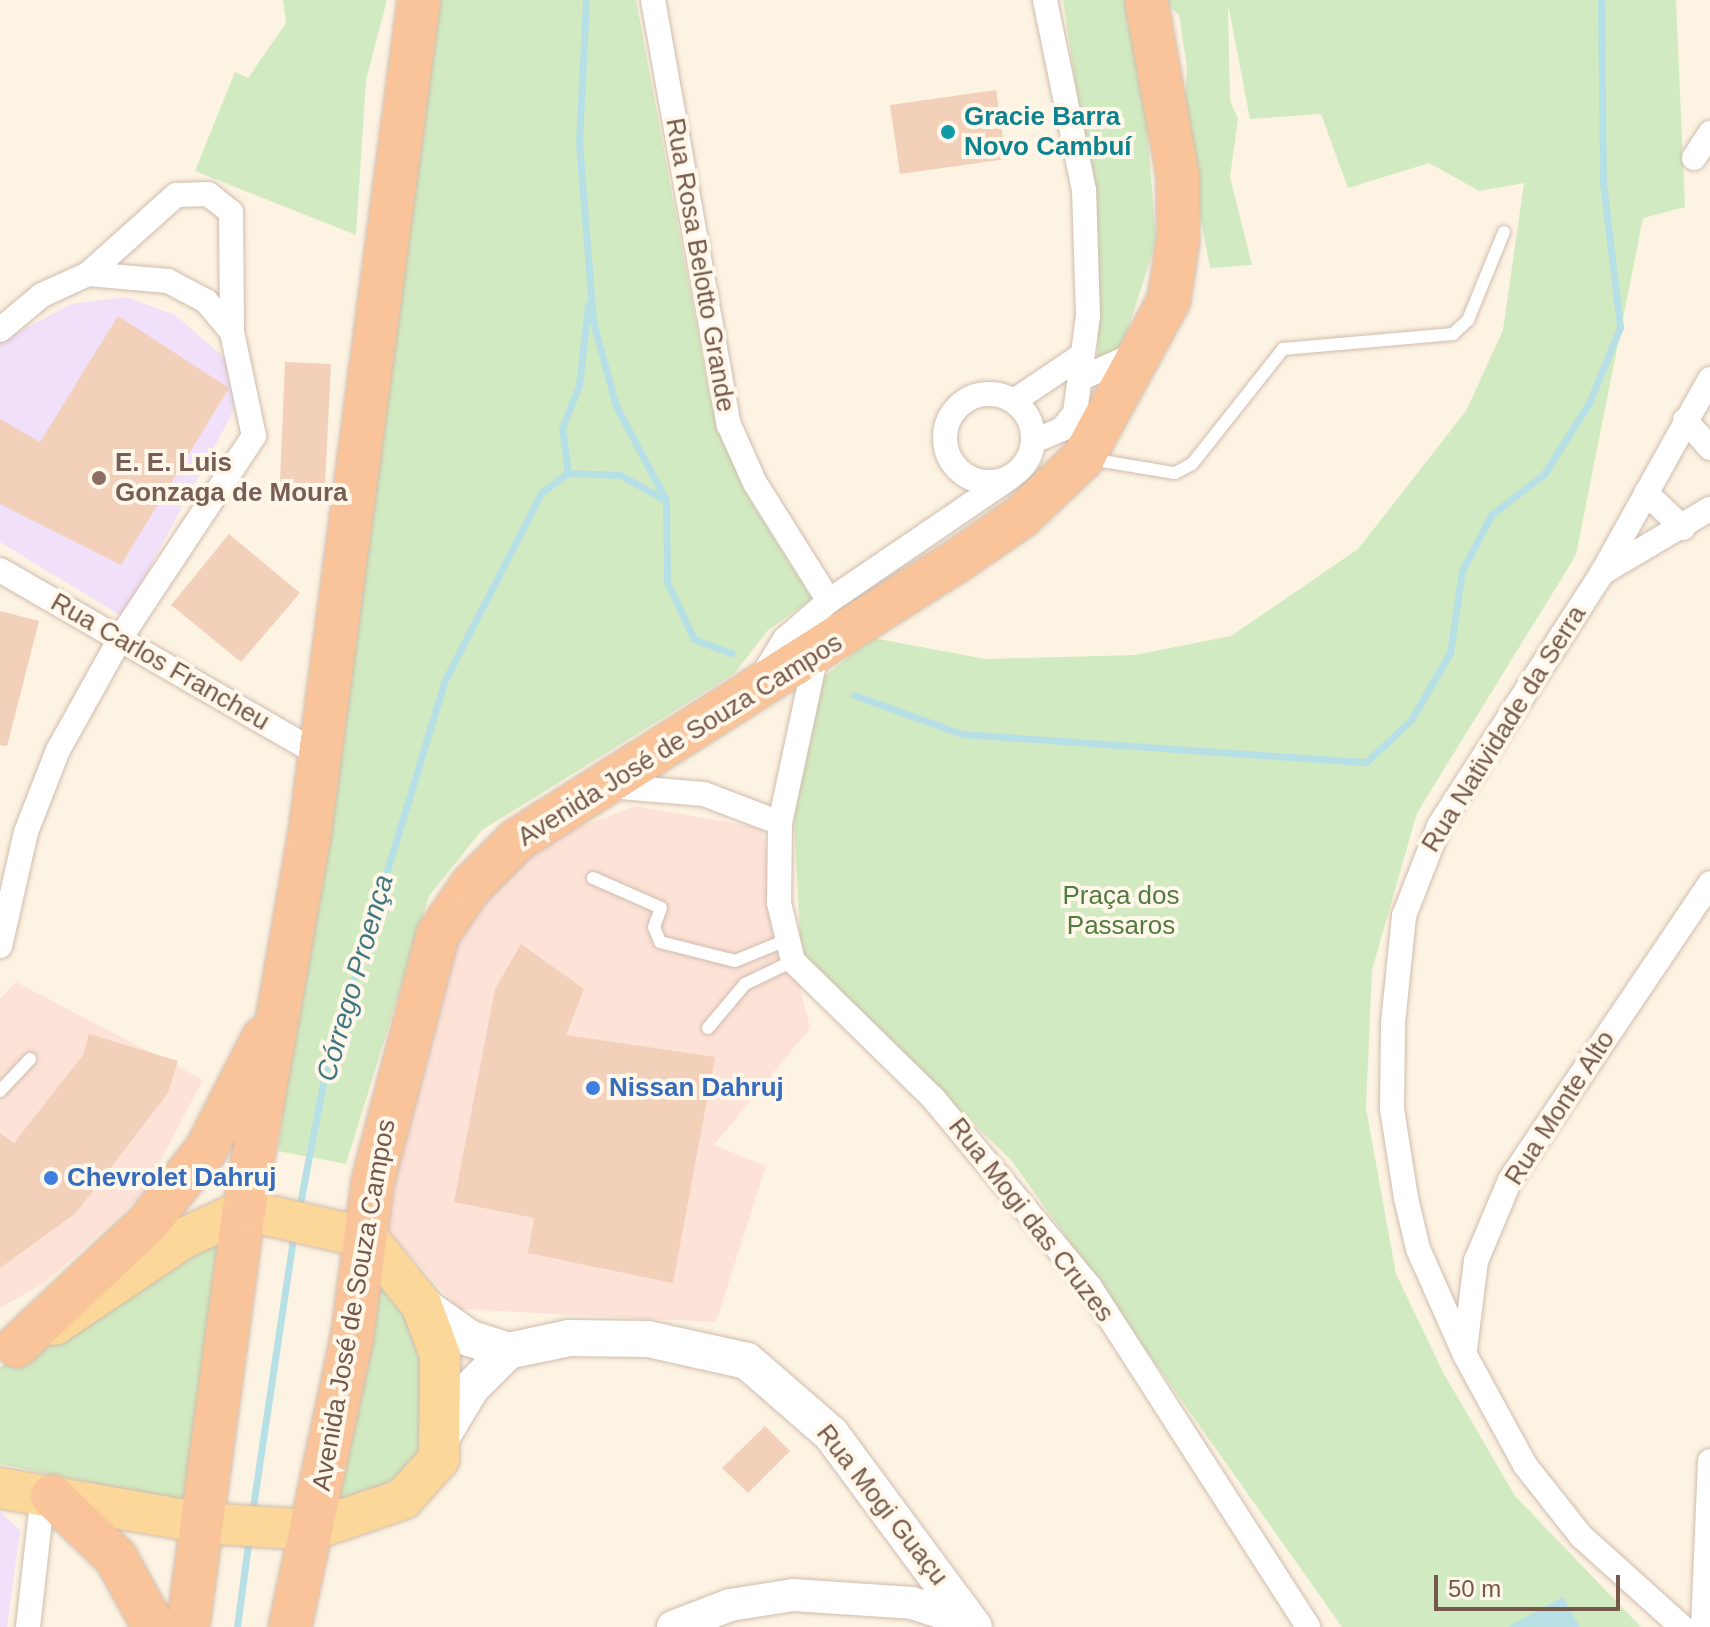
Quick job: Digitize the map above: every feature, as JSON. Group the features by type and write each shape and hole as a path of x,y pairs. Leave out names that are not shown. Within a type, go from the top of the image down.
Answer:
{"highway":[{"path":"188,1627 212,1525 256,1212 278,992 320,755 419,0"},
{"name":"Avenida José de Souza Campos","path":"290,1627 302,1530 367,1238 373,1181 438,934 471,886 517,840 595,787 816,655 1021,517 1083,458 1169,300 1178,240 1178,177 1146,0"},
{"path":"9,1350 147,1224 206,1150 278,992"},
{"path":"47,1495 131,1580 154,1627"}],"main road":[{"path":"9,1350 184,1238 256,1212 367,1238 421,1304 469,1338 508,1351 471,1388 444,1433"},
{"path":"0,1488 212,1525 302,1530 403,1499 439,1459 444,1433 440,1355 421,1304"},
{"name":"Rua Mogi Guaçu","path":"508,1351 569,1338 648,1339 747,1361 831,1434 975,1625"}],"street":[{"name":"Rua Rosa Belotto Grande","path":"653,0 729,425 755,483 829,601"},
{"path":"753,693 771,656 829,601 940,531 1009,478 1034,441 1062,429 1075,413 1088,316 1084,190 1045,0"},
{"path":"1694,158 1710,133"},
{"path":"0,330 42,295 88,274 176,195 208,194 231,212 232,332 254,436 121,637 41,786 0,946"},
{"path":"88,274 168,281 206,301 232,332"},
{"path":"1009,478 973,479 947,451 947,424 978,395 1014,401 1081,367 1139,352"},
{"name":"Rua Natividade da Serra","path":"1465,1355 1418,1249 1392,1109 1394,994 1417,872 1474,765 1602,573 1710,379"},
{"path":"1014,401 1034,441"},
{"path":"1685,420 1710,448"},
{"path":"940,531 973,479"},
{"path":"1646,493 1683,528"},
{"path":"1602,573 1683,528 1710,509"},
{"name":"Rua Carlos Francheu","path":"0,570 121,637 320,755"},
{"path":"788,951 780,823 816,655"},
{"path":"595,787 704,794 780,823"},
{"name":"Rua Monte Alto","path":"1465,1355 1476,1261 1510,1180 1710,883"},
{"name":"Rua Mogi das Cruzes","path":"788,951 933,1098 1090,1287 1308,1627"},
{"path":"1465,1355 1525,1465 1581,1536 1682,1627"},
{"path":"1703,1627 1710,1461"},
{"path":"28,1627 47,1495"},
{"path":"673,1627 730,1605 793,1595 912,1603 975,1625"}],"lane":[{"path":"1083,458 1175,473 1192,464 1283,349 1453,334 1468,320 1504,232"},
{"path":"593,878 661,908 654,927 660,942 735,961 788,951"},
{"path":"708,1028 745,984 788,951"},
{"path":"735,961 745,984"},
{"path":"0,1091 30,1059"},
{"path":"131,1580 133,1627"}],"shaded area":[{"name":"E. E. Luis Gonzaga de Moura","path":"126,297 175,315 223,356 238,380 232,414 123,617 0,542 0,342 71,304"},
{"path":"635,806 761,828 810,1028 714,1145 766,1166 716,1322 459,1309 388,1231 408,1093 459,928 544,841"},
{"path":"16,982 203,1080 142,1195 46,1282 0,1308 0,999"},
{"path":"0,1512 20,1530 7,1627 0,1627"}],"green space":[{"path":"283,0 387,0 366,80 356,235 195,171 235,72 248,78 286,23"},
{"path":"419,0 636,0 709,393 751,501 812,599 768,630 734,674 482,830 429,896 346,1164 278,1151"},
{"path":"1063,0 1127,0 1146,114 1156,242 1122,348 1098,365 1098,234"},
{"name":"Praça dos Passaros","path":"1161,0 1676,0 1685,207 1643,218 1576,555 1417,813 1372,970 1366,1108 1396,1274 1443,1372 1515,1496 1641,1627 1342,1627 1012,1161 801,957 794,820 818,681 873,638 985,659 1135,655 1231,636 1358,549 1466,411 1503,330 1524,183 1479,191 1429,163 1348,188 1321,114 1250,119 1228,4 1230,100 1238,119 1230,177 1252,265 1210,268 1183,126 1187,68 1179,15"},
{"path":"227,1234 183,1502 0,1464 0,1367"},
{"path":"374,1268 408,1303 429,1376 433,1425 411,1464 371,1497 327,1510"}],"water":[{"path":"1563,1597 1580,1627 1507,1627"}],"building":[{"name":"Gracie Barra Novo Cambuí","path":"996,90 1006,159 900,174 890,105"},
{"path":"118,316 229,388 121,565 0,504 0,419 40,442"},
{"path":"285,362 331,364 325,484 280,482"},
{"path":"229,534 300,593 241,662 171,605"},
{"path":"0,611 39,621 7,746 0,745"},
{"name":"Nissan Dahruj","path":"521,944 584,989 566,1035 715,1057 673,1283 528,1253 534,1218 454,1202 495,989"},
{"name":"Chevrolet Dahruj","path":"89,1034 178,1061 168,1093 76,1213 0,1268 0,1133 14,1143 83,1055"},
{"path":"765,1426 790,1451 748,1493 722,1468"}],"waterway":[{"path":"586,0 579,142 593,321 616,406 666,500 667,582 694,639 731,653"},
{"path":"854,695 962,734 1366,762 1411,720 1450,653 1462,571 1491,515 1544,474 1589,403 1620,327 1603,183 1601,0"},
{"path":"568,473 562,428 579,385 588,305"},
{"name":"Córrego Proença","path":"299,1209 324,1078 444,682 541,493 568,473 620,475 666,500"},
{"name":"Córrego Proença","path":"252,1513 294,1233"},
{"name":"Córrego Proença","path":"237,1627 249,1537"}],"place":[{"name":"Gracie Barra Novo Cambuí","path":"948,132"},
{"name":"E. E. Luis Gonzaga de Moura","path":"99,478"},
{"name":"Nissan Dahruj","path":"593,1088"},
{"name":"Chevrolet Dahruj","path":"51,1178"}]}
